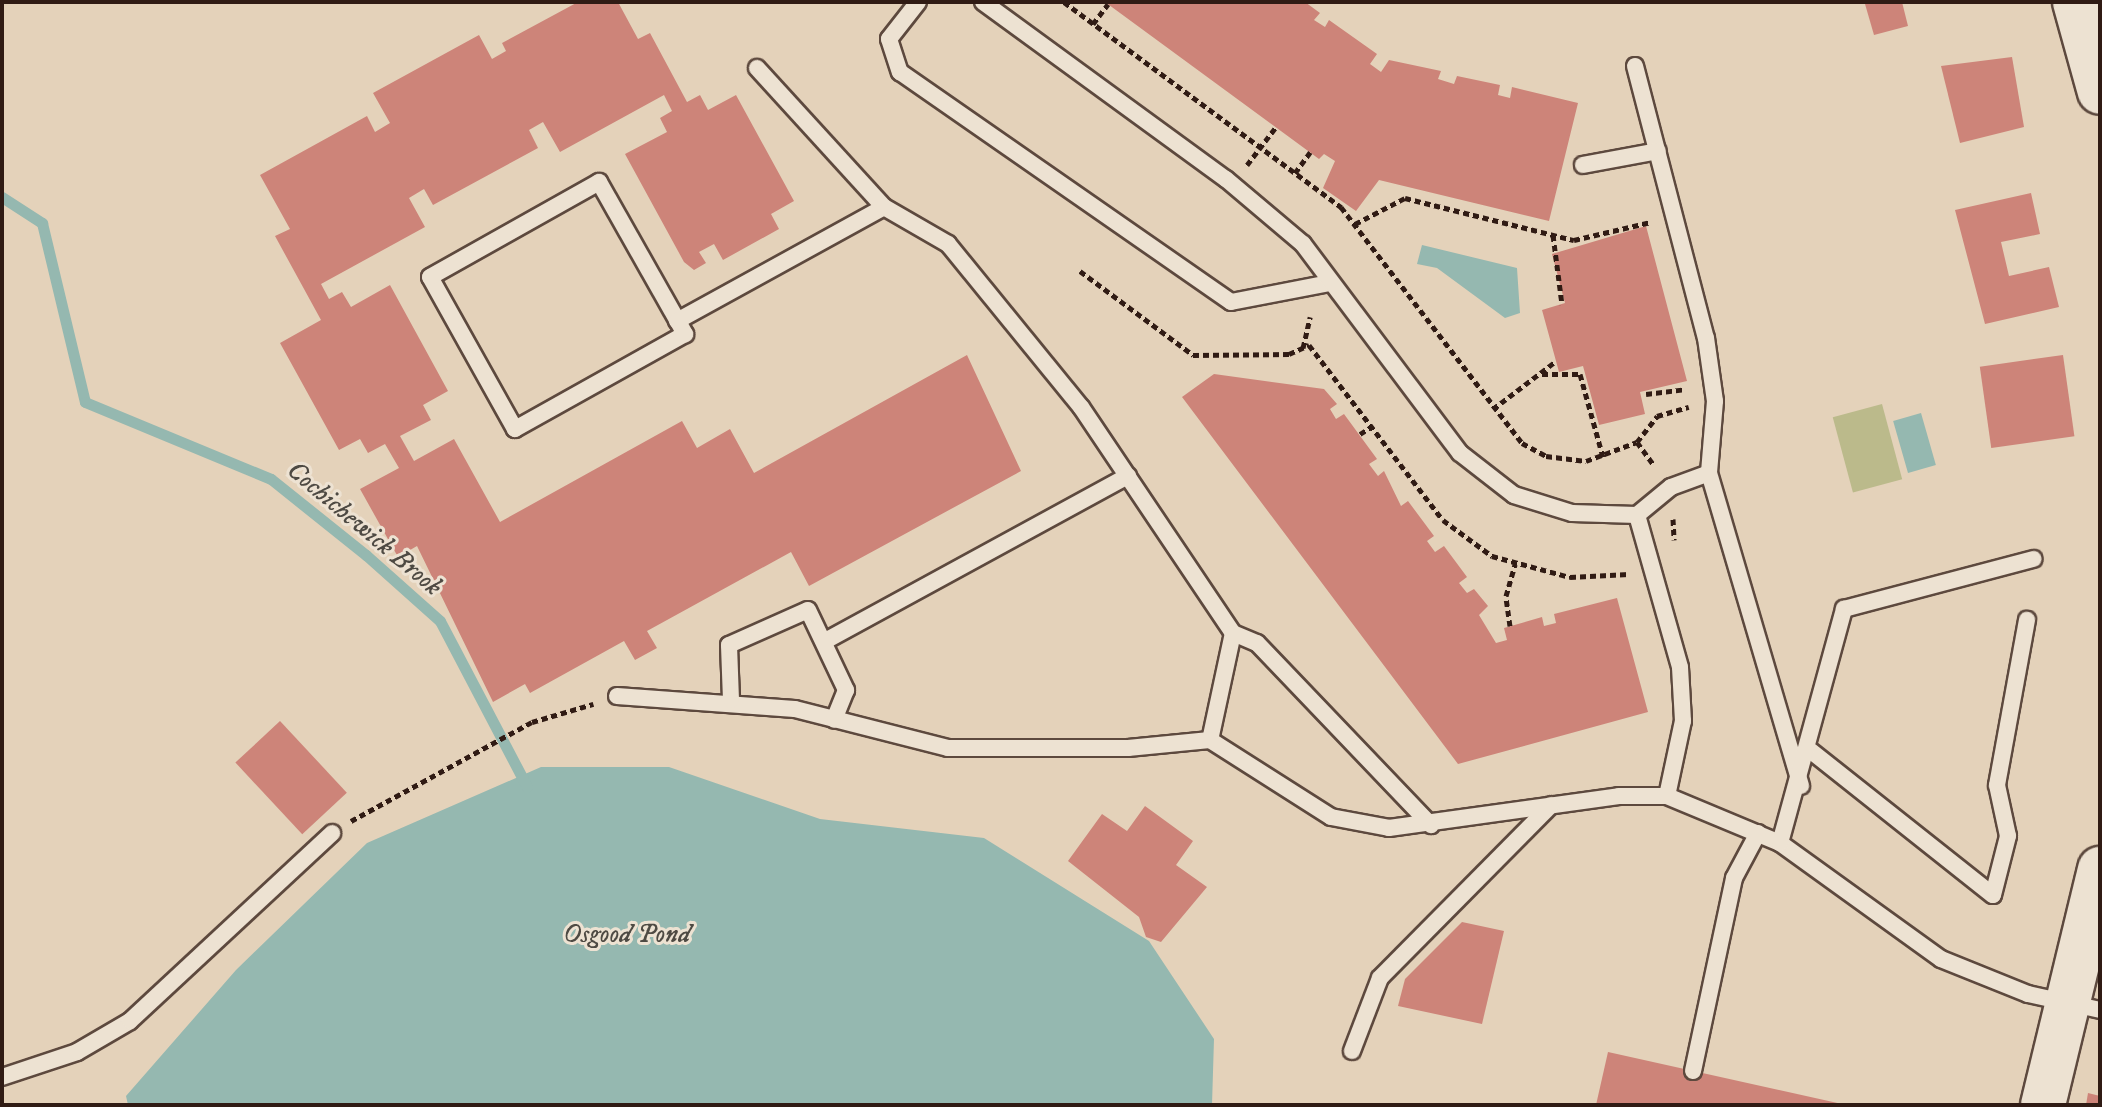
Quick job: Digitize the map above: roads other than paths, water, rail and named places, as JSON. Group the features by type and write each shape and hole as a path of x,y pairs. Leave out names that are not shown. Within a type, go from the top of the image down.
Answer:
{"street":[{"path":"2075,2 2100,92"},
{"path":"2043,1105 2084,1007 2100,869"}],"lane":[{"path":"918,2 889,39 900,72 1231,302 1330,283"},
{"path":"983,2 1226,179 1303,244 1460,453 1514,495 1572,513 1637,515 1671,487 1709,473"},
{"path":"1635,66 1706,338 1715,401 1709,473 1801,786"},
{"path":"757,68 884,207 948,244 1128,476 1233,633 1257,643 1431,825"},
{"path":"1583,165 1658,151"},
{"path":"599,182 677,321 685,334 515,429 430,277 599,182"},
{"path":"677,321 884,207"},
{"path":"827,640 1128,476"},
{"path":"1637,515 1657,569 1680,667 1683,721 1667,796"},
{"path":"1780,843 1811,751 1844,609 2033,559"},
{"path":"731,700 729,645 808,610 827,640 846,690 834,720"},
{"path":"1811,751 1993,895 2008,836 1997,785 2027,620"},
{"path":"1210,740 1233,633"},
{"path":"617,696 731,700 834,720 948,748 989,750 1210,740 1331,817 1389,828 1431,825 1551,805 1667,796 1780,843 1941,959 2084,1007"},
{"path":"1352,1051 1380,978 1551,805"},
{"path":"2,1077 77,1052 130,1021 332,833"},
{"path":"1693,1071 1734,878 1758,833"}],"water":[{"path":"1422,245 1517,268 1520,313 1505,318 1437,268 1417,264"},
{"path":"1921,413 1936,465 1908,473 1893,421"},
{"name":"Osgood Pond","path":"541,767 669,767 820,819 984,838 1149,941 1214,1039 1212,1105 128,1105 126,1096 236,970 367,843"}],"waterway":[{"name":"Cochichewick Brook","path":"2,197 42,223 85,402 271,479 366,555 440,621 527,787"}]}
